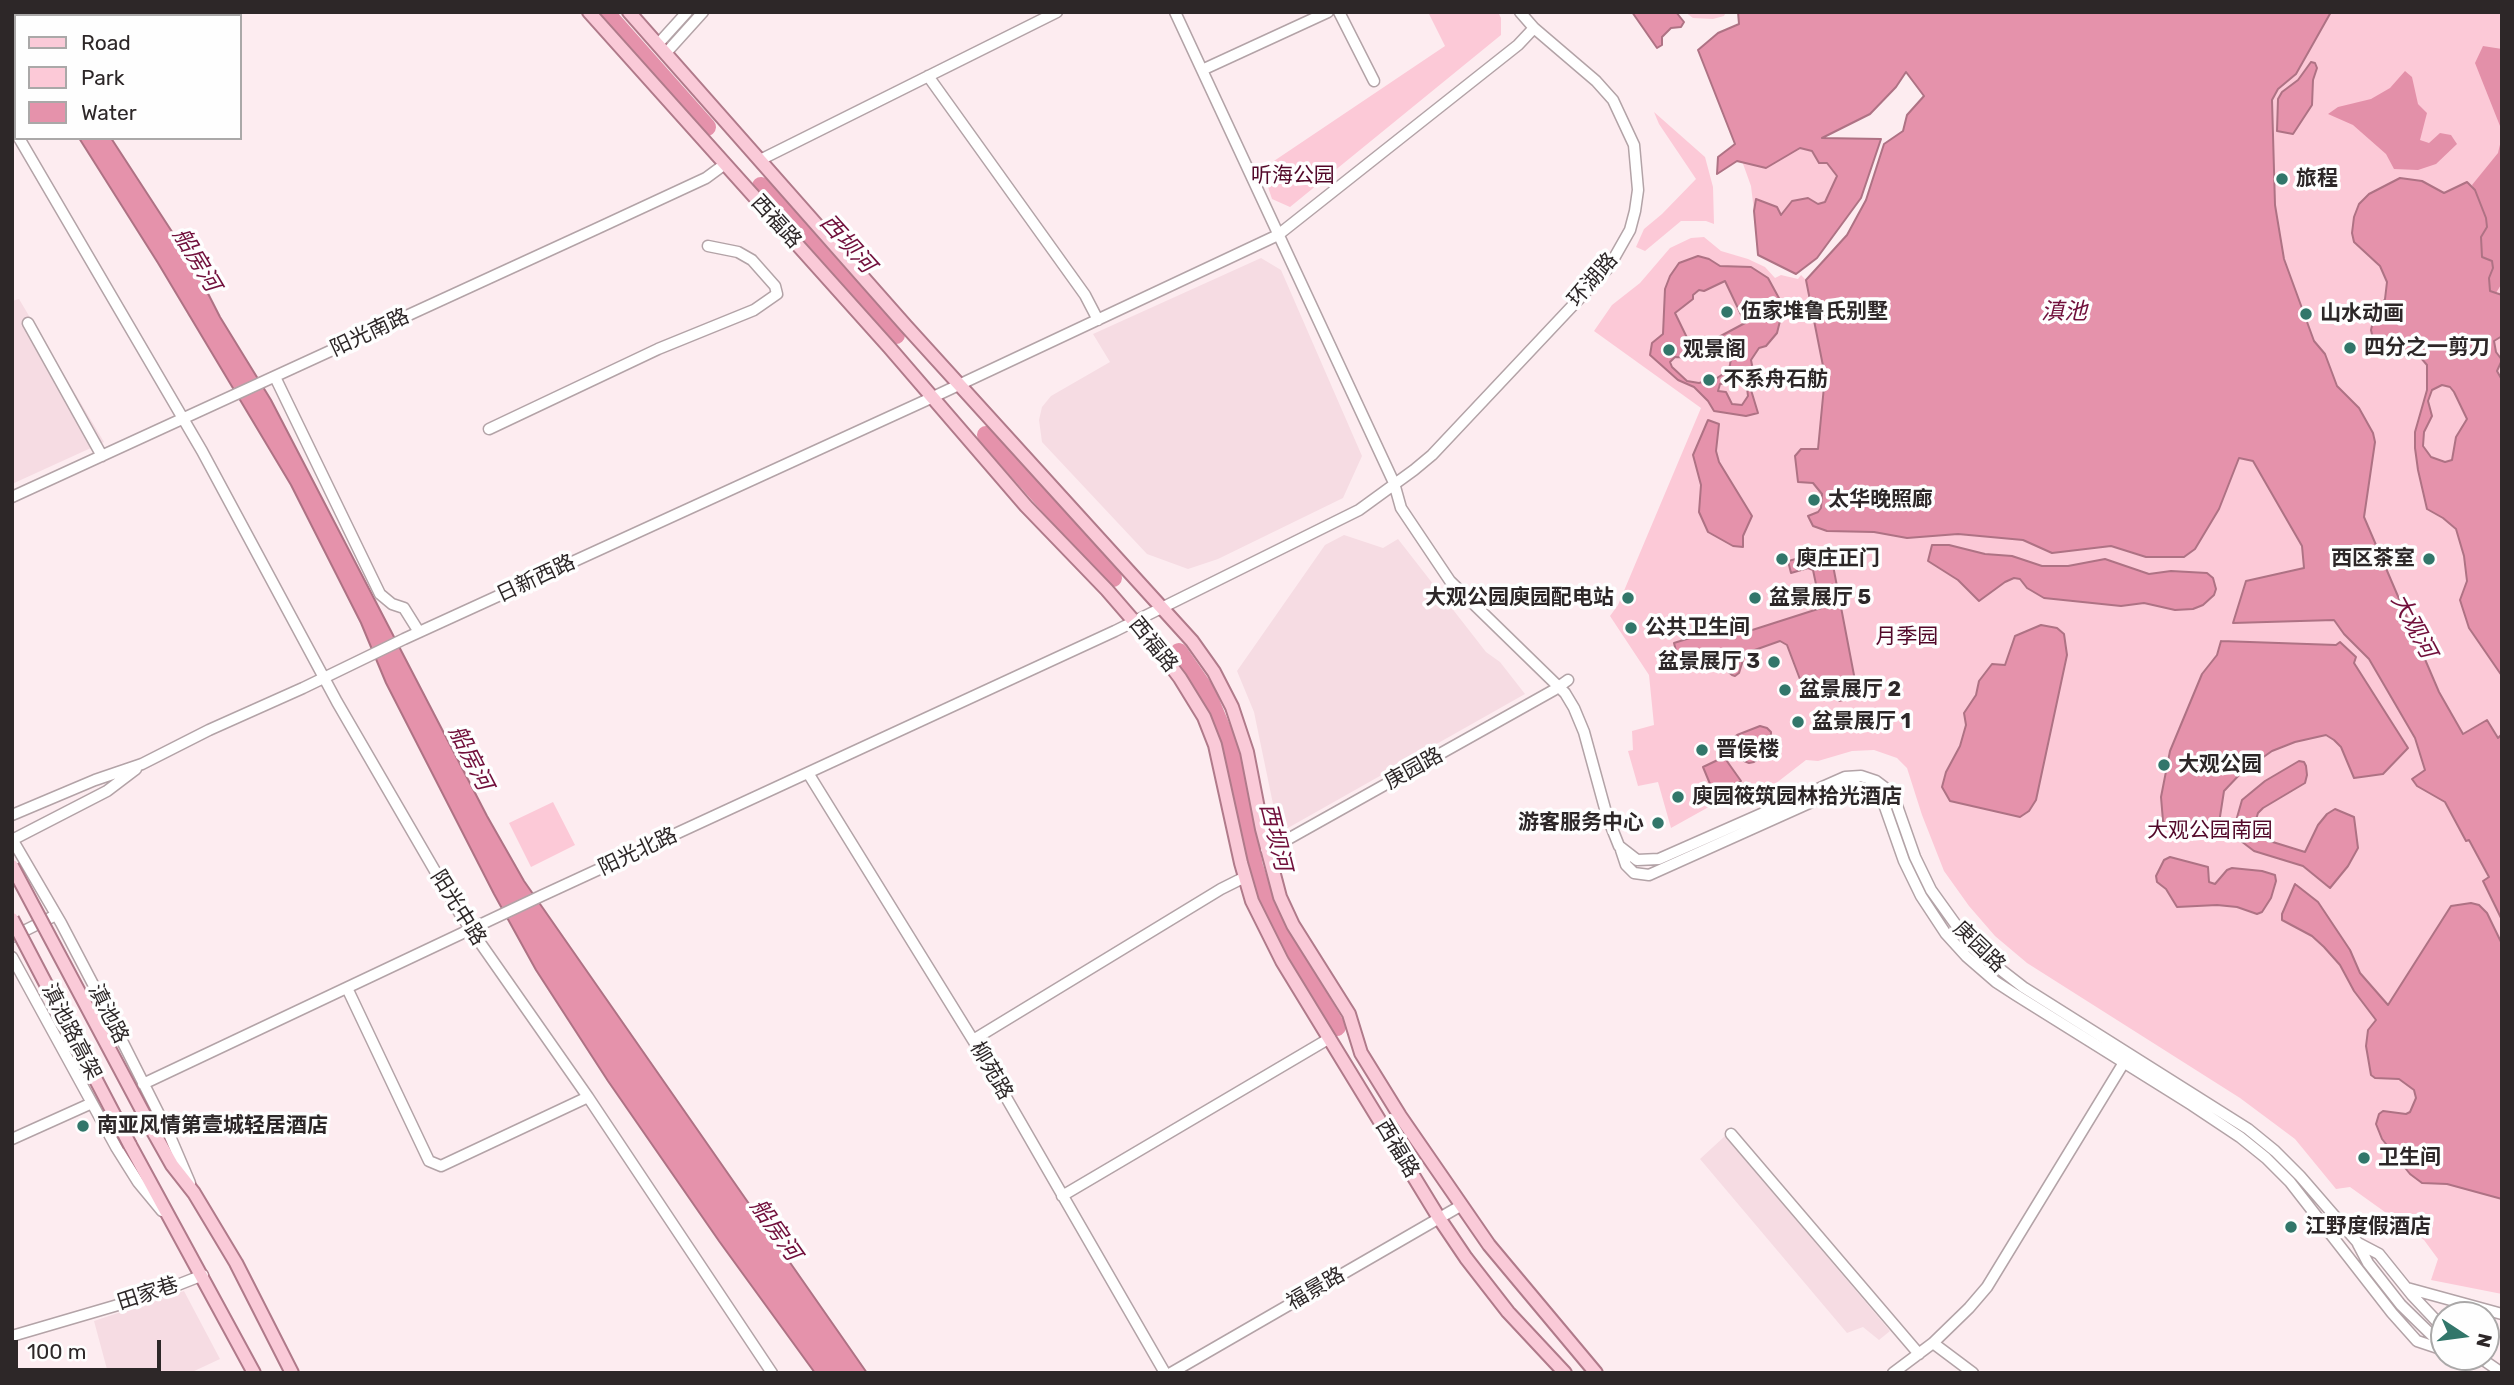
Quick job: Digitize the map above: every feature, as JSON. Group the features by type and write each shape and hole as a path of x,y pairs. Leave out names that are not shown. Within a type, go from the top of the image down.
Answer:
{"main road":[{"name":"西福路","path":"589,12 889,347 1026,506 1133,620 1180,678 1204,717 1215,745 1245,877 1265,930 1439,1218 1466,1258 1508,1312 1565,1373"},
{"name":"西福路","path":"629,12 888,306 1192,641 1214,673 1232,707 1247,752 1266,849 1280,897 1293,925 1349,1014 1361,1053 1399,1116 1489,1245 1596,1373"},
{"name":"滇池路高架","path":"12,866 154,1133"},
{"name":"滇池路高架","path":"12,919 179,1233"},
{"name":"滇池路","path":"154,1133 236,1263 292,1373"},
{"path":"179,1233 254,1373"}],"street":[{"path":"662,48 687,12"},
{"path":"662,48 703,12"},
{"path":"761,160 1057,12"},
{"path":"1175,12 1394,483 1401,508 1450,581 1564,683 1584,732 1607,816 1626,864 1634,873 1649,874 1845,787 1857,786 1869,790 1879,797 1885,807 1904,861 1922,896 1946,934 1961,950 2006,989 2221,1124 2266,1158 2298,1192 2392,1313 2417,1341 2430,1344"},
{"path":"1202,70 1328,12"},
{"path":"1339,12 1374,81"},
{"name":"环湖路","path":"1162,607 1379,498 1394,483 1432,455 1609,267 1630,230 1638,190 1634,145 1613,100 1596,81 1534,28 1520,12"},
{"name":"日新西路","path":"12,815 142,764 419,632 931,398 1278,235 1518,45 1534,28"},
{"path":"928,76 1085,295 1098,320"},
{"name":"阳光中路","path":"20,140 202,451 324,678 471,930 588,1097 772,1373"},
{"name":"阳光南路","path":"12,497 706,178 725,164"},
{"path":"489,429 658,349 754,310 776,294 775,286 752,260 738,252 708,246"},
{"path":"28,323 102,456"},
{"path":"273,378 380,594 392,604 404,608 419,632"},
{"name":"阳光北路","path":"144,1084 1162,607"},
{"name":"庚园路","path":"1266,849 1564,683"},
{"name":"日新西路","path":"12,840 107,791 142,764"},
{"name":"柳苑路","path":"808,773 974,1040 1166,1373"},
{"name":"庚园路","path":"1619,846 1637,860 1659,859 1845,777 1861,776 1876,780 1888,790 1896,803 1915,858 1931,890 1964,936 1987,959 2023,987 2248,1129 2300,1175 2358,1243 2379,1254 2430,1314"},
{"name":"滇池路","path":"12,840 56,915 144,1084 194,1193"},
{"path":"974,1040 1245,877"},
{"path":"12,937 56,915"},
{"path":"12,957 138,1182 179,1233"},
{"path":"347,988 429,1161 441,1166 588,1097"},
{"path":"1062,1196 1330,1038"},
{"path":"1893,1373 1933,1343 1969,1308 2001,1265 2123,1064"},
{"path":"12,1139 92,1103"},
{"path":"1731,1135 1919,1353"},
{"name":"福景路","path":"1171,1373 1462,1205"},
{"path":"2358,1243 2368,1264 2401,1305 2430,1334"},
{"name":"田家巷","path":"12,1336 152,1295 203,1275"},
{"path":"2406,1288 2502,1314"},
{"path":"1933,1343 1973,1373"}],"shaded area":[{"path":"2483,46 2502,49 2502,131 2475,63"},
{"path":"2405,71 2412,77 2418,104 2427,113 2420,140 2429,143 2440,133 2451,135 2457,144 2436,164 2418,170 2394,169 2386,154 2353,125 2328,114 2338,107 2371,99 2390,88"},
{"path":"2502,136 2502,283 2496,293 2490,292 2489,278 2493,268 2482,257 2481,237 2487,227 2486,218 2472,185 2498,153"},
{"path":"1261,258 1281,270 1362,456 1343,498 1218,559 1188,569 1147,554 1042,442 1039,420 1042,407 1051,396 1110,362 1093,334"},
{"path":"19,299 104,442 12,484 12,301"},
{"path":"1344,535 1383,548 1398,539 1486,652 1500,662 1525,694 1279,833 1254,712 1237,671 1325,545"},
{"path":"1725,1136 1890,1331 1879,1340 1863,1327 1847,1333 1700,1159"},
{"path":"184,1291 220,1359 190,1373 108,1373 94,1321"}],"green space":[{"name":"听海公园","path":"1428,12 1498,12 1501,18 1501,35 1290,207 1272,199 1262,169 1445,46"},
{"path":"1685,12 1726,12 1724,16 1713,19 1693,18"},
{"path":"2331,12 2502,12 2502,804 2439,692 2372,540 2364,517 2375,442 2359,408 2337,386 2325,354 2314,341 2284,259 2275,205 2272,100 2278,89 2296,74"},
{"path":"1654,112 1705,157 1713,187 1714,224 1706,221 1681,221 1645,251 1636,247 1644,229 1696,179 1659,124"},
{"path":"1800,148 1812,151 1819,163 1827,163 1837,176 1825,202 1781,215 1757,199 1754,211 1751,186 1742,161 1766,168"},
{"name":"大观公园南园","path":"1704,237 1721,251 1765,267 1775,278 1781,275 1798,279 1801,275 1806,280 1825,376 1818,449 1801,449 1795,456 1798,482 1813,483 1822,494 1821,508 1809,515 1907,538 1958,534 2023,540 2052,553 2111,546 2146,557 2219,509 2239,458 2253,461 2302,546 2304,568 2246,581 2334,619 2344,634 2369,659 2415,738 2425,770 2413,779 2417,786 2445,802 2466,840 2469,840 2489,878 2483,882 2502,921 2502,1294 2431,1280 2438,1259 2424,1240 2350,1187 2336,1189 2295,1139 2240,1098 2027,963 1995,936 1944,871 1907,768 1897,758 1874,750 1852,751 1818,761 1806,760 1775,784 1756,794 1750,784 1671,828 1658,782 1638,786 1628,751 1633,750 1632,731 1654,725 1649,675 1610,616 1618,605 1701,408 1594,331 1612,305 1640,283 1670,248 1691,238"},
{"path":"553,802 575,845 531,867 509,823"}],"water":[{"path":"1632,12 1676,12 1684,22 1681,27 1671,28 1662,37 1662,45 1657,48"},
{"name":"滇池","path":"1738,12 2331,12 2296,74 2278,89 2272,100 2275,205 2284,259 2314,341 2325,354 2337,386 2359,408 2373,433 2375,442 2364,517 2439,692 2463,734 2487,720 2498,738 2502,734 2502,920 2483,881 2489,877 2445,802 2417,786 2412,779 2425,770 2415,738 2369,659 2334,620 2233,623 2246,581 2304,568 2302,546 2253,461 2239,458 2219,509 2195,549 2184,557 2146,557 2111,546 2052,553 2023,540 1958,534 1907,538 1874,532 1827,531 1813,526 1808,516 1821,508 1822,494 1813,483 1798,482 1795,456 1801,449 1818,449 1825,376 1806,280 1847,235 1866,200 1884,144 1903,131 1907,115 1924,96 1906,72 1896,87 1870,114 1822,138 1881,139 1861,198 1817,258 1796,274 1758,255 1754,211 1756,199 1777,207 1781,215 1792,201 1808,198 1818,204 1825,202 1837,176 1827,163 1819,163 1812,151 1800,148 1766,168 1737,161 1717,174 1718,157 1735,144 1698,50 1718,33 1739,24"},
{"path":"2311,62 2315,63 2317,68 2313,80 2312,105 2293,134 2277,131 2278,99 2282,92 2298,80"},
{"path":"80,140 112,140 193,264 220,317 271,400 487,816 524,881 867,1373 815,1373 608,1081 536,970 386,683 361,623 291,485 158,263"},
{"path":"2400,178 2422,181 2444,193 2467,182 2475,190 2486,218 2487,227 2481,237 2482,257 2492,261 2490,291 2502,295 2502,336 2494,341 2496,352 2502,360 2497,371 2502,380 2502,676 2469,628 2460,600 2467,581 2464,556 2456,529 2427,509 2418,470 2415,432 2427,390 2427,365 2414,355 2399,356 2381,351 2374,343 2371,330 2374,317 2385,299 2387,282 2380,266 2354,242 2352,233 2359,204 2369,194","holes":["2442,385 2450,387 2467,419 2456,437 2452,460 2445,462 2431,457 2423,446 2424,432 2432,416 2428,401 2432,390"]},
{"path":"1698,256 1720,266 1751,267 1768,278 1780,300 1777,333 1766,346 1759,348 1751,360 1754,375 1750,384 1758,413 1746,416 1714,411 1694,387 1678,380 1650,355 1652,343 1663,334 1665,289 1679,263","holes":["1725,281 1745,323 1700,347 1692,348 1675,313 1693,299 1693,295 1699,290 1704,291","1724,353 1731,359 1729,370 1717,378 1699,383 1687,381 1670,362 1675,357 1691,358","1742,382 1747,388 1748,396 1742,405 1732,404 1726,392 1718,391 1720,384"]},
{"path":"1708,420 1719,424 1716,451 1719,462 1752,516 1743,536 1743,547 1733,546 1708,532 1699,512 1701,485 1693,455"},
{"path":"1932,545 1949,545 1985,554 2012,556 2042,566 2068,566 2105,559 2149,574 2171,571 2207,573 2213,578 2216,589 2214,595 2203,605 2193,609 2175,610 2144,603 2121,606 2044,598 2027,588 2020,579 2014,578 1979,601 1958,580 1928,561"},
{"path":"1824,552 1831,555 1858,696 1839,701 1828,691 1806,695 1787,645 1780,641 1749,652 1735,676 1720,665 1708,662 1688,668 1680,666 1674,643 1740,622 1746,632 1821,608 1813,570 1808,568 1791,573 1788,561"},
{"path":"2041,625 2057,628 2064,634 2067,655 2036,800 2029,811 2020,817 1950,801 1942,787 1946,772 1960,746 1966,725 1964,713 1976,695 1979,681 1992,664 2005,665 2015,636"},
{"path":"2221,641 2336,645 2340,642 2356,657 2354,663 2408,748 2383,774 2354,778 2341,747 2326,735 2295,742 2272,751 2242,772 2224,791 2219,823 2167,829 2163,821 2161,797 2170,751 2202,674 2217,655"},
{"path":"1760,726 1771,732 1771,742 1767,753 1749,763 1734,749 1733,738"},
{"path":"1724,757 1741,781 1715,796 1703,767"},
{"path":"2299,761 2306,766 2305,783 2263,808 2258,813 2254,826 2263,839 2305,852 2318,825 2327,814 2335,809 2354,817 2358,848 2348,866 2330,888 2303,866 2254,851 2237,838 2236,821 2242,800 2265,781"},
{"path":"2170,857 2208,867 2209,882 2215,884 2232,868 2275,875 2271,898 2262,912 2257,914 2237,907 2217,905 2177,907 2166,889 2157,882 2156,876 2164,860"},
{"path":"2295,884 2318,902 2350,950 2360,973 2388,1005 2451,906 2471,903 2479,905 2487,913 2502,944 2502,1199 2447,1184 2422,1183 2410,1174 2382,1139 2376,1124 2379,1114 2383,1111 2406,1114 2410,1112 2416,1098 2414,1090 2399,1079 2375,1078 2371,1075 2366,1046 2368,1030 2376,1020 2354,991 2340,965 2324,947 2312,936 2282,920"}],"waterway":[{"name":"西坝河","path":"605,12 707,127"},
{"name":"西坝河","path":"761,186 896,335"},
{"name":"西坝河","path":"986,435 1113,578"},
{"name":"西坝河","path":"1179,652 1206,691 1233,759 1254,866 1265,900 1282,935 1337,1027"}],"place":[{"name":"旅程","path":"2282,179"},
{"name":"伍家堆鲁氏别墅","path":"1727,312"},
{"name":"山水动画","path":"2306,314"},
{"name":"四分之一剪刀","path":"2350,348"},
{"name":"观景阁","path":"1669,350"},
{"name":"不系舟石舫","path":"1709,380"},
{"name":"太华晚照廊","path":"1814,500"},
{"name":"庾庄正门","path":"1782,559"},
{"name":"西区茶室","path":"2429,559"},
{"name":"大观公园庾园配电站","path":"1628,598"},
{"name":"盆景展厅 5","path":"1755,598"},
{"name":"公共卫生间","path":"1631,628"},
{"name":"盆景展厅 3","path":"1774,662"},
{"name":"盆景展厅 2","path":"1785,690"},
{"name":"盆景展厅 1","path":"1798,722"},
{"name":"晋侯楼","path":"1702,750"},
{"name":"大观公园","path":"2164,765"},
{"name":"庾园筱筑园林拾光酒店","path":"1678,797"},
{"name":"游客服务中心","path":"1658,823"},
{"name":"南亚风情第壹城轻居酒店","path":"83,1126"},
{"name":"卫生间","path":"2364,1158"},
{"name":"江野度假酒店","path":"2291,1227"}],"water label":[{"name":"船房河","path":"196,260"},
{"name":"大观河","path":"2413,626"},
{"name":"船房河","path":"470,758"},
{"name":"船房河","path":"775,1230"}],"park label":[{"name":"月季园","path":"1907,637"}]}
